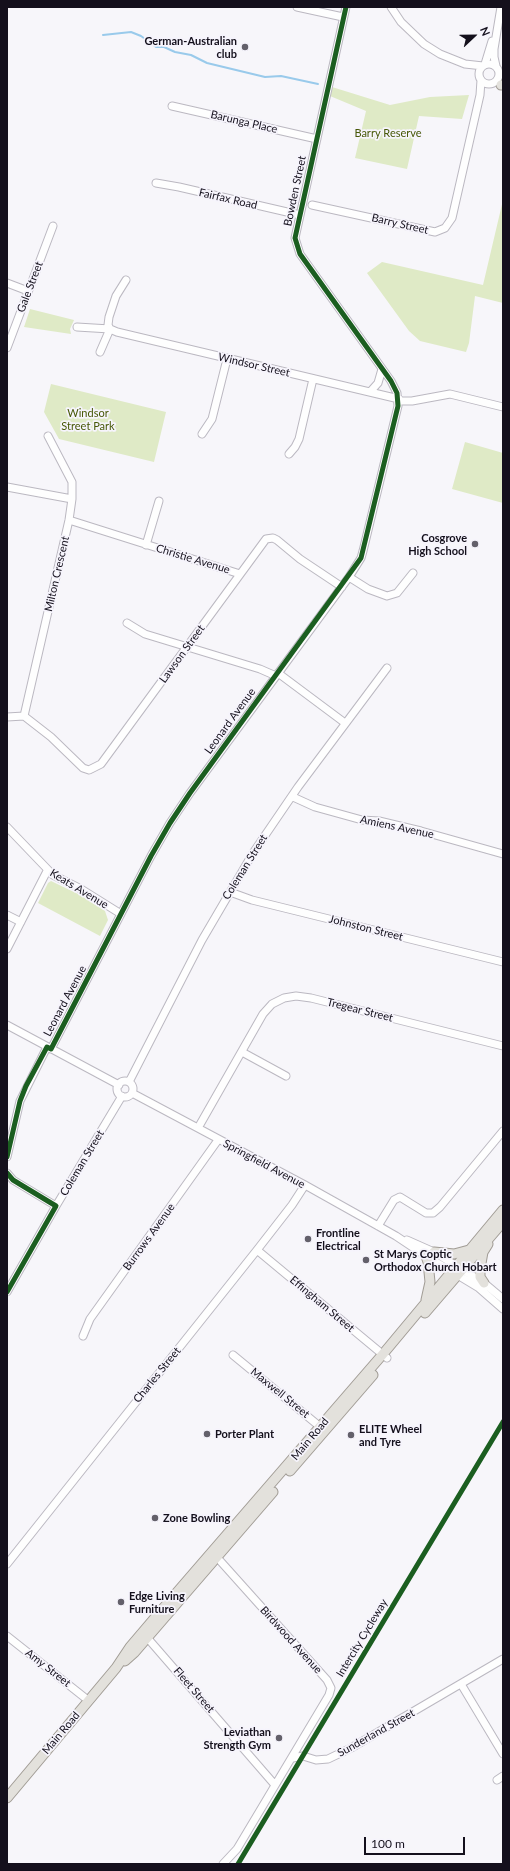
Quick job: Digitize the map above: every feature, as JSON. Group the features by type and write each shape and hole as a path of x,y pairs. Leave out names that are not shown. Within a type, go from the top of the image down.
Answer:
{"main road":[{"name":"Main Road","path":"7,1798 116,1668 215,1555 457,1271 469,1250 503,1210"},
{"name":"Main Road","path":"385,1356 424,1305 502,1223"},
{"path":"484,1283 480,1274 483,1252 502,1223"},
{"path":"424,1305 430,1282 428,1262 430,1254 454,1254 469,1250"}],"street":[{"path":"297,7 343,18"},
{"name":"Bowden Street","path":"346,7 295,238 299,252 395,387 399,400"},
{"path":"391,7 400,22 424,44 440,54 465,64 491,64 496,66"},
{"path":"484,65 497,25 501,7"},
{"path":"465,64 480,78 498,81 494,57 497,25"},
{"name":"Barry Street","path":"312,205 435,232 448,226 452,218 480,95 479,71 484,65"},
{"name":"Barry Street","path":"480,95 498,81"},
{"name":"Barunga Place","path":"172,106 317,138"},
{"name":"Fairfax Road","path":"156,184 179,187 300,215"},
{"name":"Gale Street","path":"7,348 53,226"},
{"path":"100,352 110,329 108,322 116,296 126,280"},
{"path":"7,283 28,291"},
{"name":"Windsor Street","path":"77,327 110,329 117,332 399,400 412,401 450,394 503,407"},
{"path":"202,434 212,419 227,359"},
{"path":"370,392 378,383 381,377 382,369"},
{"path":"289,454 299,439 313,379"},
{"name":"Leonard Avenue","path":"7,1157 20,1101 170,823 277,674 342,587 361,558 399,400"},
{"name":"Milton Crescent","path":"24,716 69,520 72,499 72,482 48,436"},
{"path":"7,487 72,499"},
{"name":"Christie Avenue","path":"146,544 159,502"},
{"name":"Christie Avenue","path":"69,520 240,574"},
{"name":"Lawson Street","path":"24,716 51,737 77,764 89,770 101,764 188,647 263,542 273,538 300,559 342,587"},
{"path":"349,577 368,589 388,596 398,593 413,573"},
{"path":"126,623 145,634 277,674 345,723"},
{"name":"Coleman Street","path":"128,1082 202,940 258,844 345,723 387,668"},
{"path":"7,717 24,716"},
{"name":"Amiens Avenue","path":"293,797 311,806 362,820 379,821 421,831 469,843 483,849 503,854"},
{"name":"Keats Avenue","path":"7,827 47,871 81,889 121,914"},
{"path":"7,949 47,871"},
{"name":"Johnston Street","path":"230,892 252,900 503,962"},
{"path":"7,915 21,922"},
{"name":"Tregear Street","path":"198,1128 267,1009 278,1001 296,996 343,1006 503,1046"},
{"path":"7,1025 119,1085"},
{"path":"242,1052 286,1076"},
{"path":"122,1082 128,1082 133,1087 132,1093 126,1097 122,1096 118,1090 119,1085 122,1082"},
{"name":"Springfield Avenue","path":"132,1093 305,1185 430,1254 457,1271"},
{"name":"Coleman Street","path":"8,1287 122,1096"},
{"path":"378,1226 394,1200 400,1197 423,1211 433,1213 440,1207 503,1131"},
{"name":"Burrows Avenue","path":"83,1336 90,1319 218,1140"},
{"path":"7,1173 13,1180 56,1206"},
{"name":"Charles Street","path":"7,1564 257,1250 292,1205 305,1185"},
{"name":"Effingham Street","path":"257,1250 385,1356"},
{"path":"457,1271 484,1283 503,1299"},
{"path":"457,1271 503,1309"},
{"name":"Maxwell Street","path":"233,1355 323,1429"},
{"name":"Birdwood Avenue","path":"215,1555 327,1680 331,1688 329,1695 293,1758"},
{"name":"Fleet Street","path":"145,1635 275,1785"},
{"name":"Amy Street","path":"7,1636 89,1701"},
{"name":"Sunderland Street","path":"293,1758 303,1756 316,1760 328,1759 351,1748 503,1658"},
{"path":"461,1684 503,1754"},
{"path":"223,1864 237,1850 275,1785 293,1758"}],"green space":[{"name":"Barry Reserve","path":"332,87 390,105 430,97 469,95 462,119 419,116 407,169 355,158 366,111 330,96"},
{"path":"503,200 503,303 475,296 469,343 466,352 420,341 409,331 367,273 382,262 483,285"},
{"path":"30,309 74,320 70,329 71,334 24,327"},
{"name":"Windsor Street Park","path":"51,384 166,412 154,462 59,439 44,412"},
{"path":"465,442 503,453 503,503 452,489"},
{"path":"51,881 80,895 105,911 108,920 100,936 38,903 48,883"}],"waterway":[{"path":"103,35 131,32 141,36 156,47 164,47 175,52 191,55 207,63 265,77 281,76 318,84"}],"cycle path":[{"path":"7,1157 20,1101 26,1086 47,1047 51,1049 151,856 170,823 190,793 361,558 398,406 397,393 391,381 300,254 295,238 346,7"},
{"path":"7,1173 13,1180 56,1206 7,1292"},
{"name":"Intercity Cycleway","path":"238,1864 503,1422"}],"place":[{"name":"German-Australian club","path":"245,47"},
{"name":"Cosgrove High School","path":"475,544"},
{"name":"Frontline Electrical","path":"308,1239"},
{"name":"St Marys Coptic Orthodox Church Hobart","path":"366,1260"},
{"name":"Porter Plant","path":"207,1434"},
{"name":"ELITE Wheel and Tyre","path":"351,1435"},
{"name":"Zone Bowling","path":"155,1518"},
{"name":"Edge Living Furniture","path":"121,1602"},
{"name":"Leviathan Strength Gym","path":"279,1738"}]}
